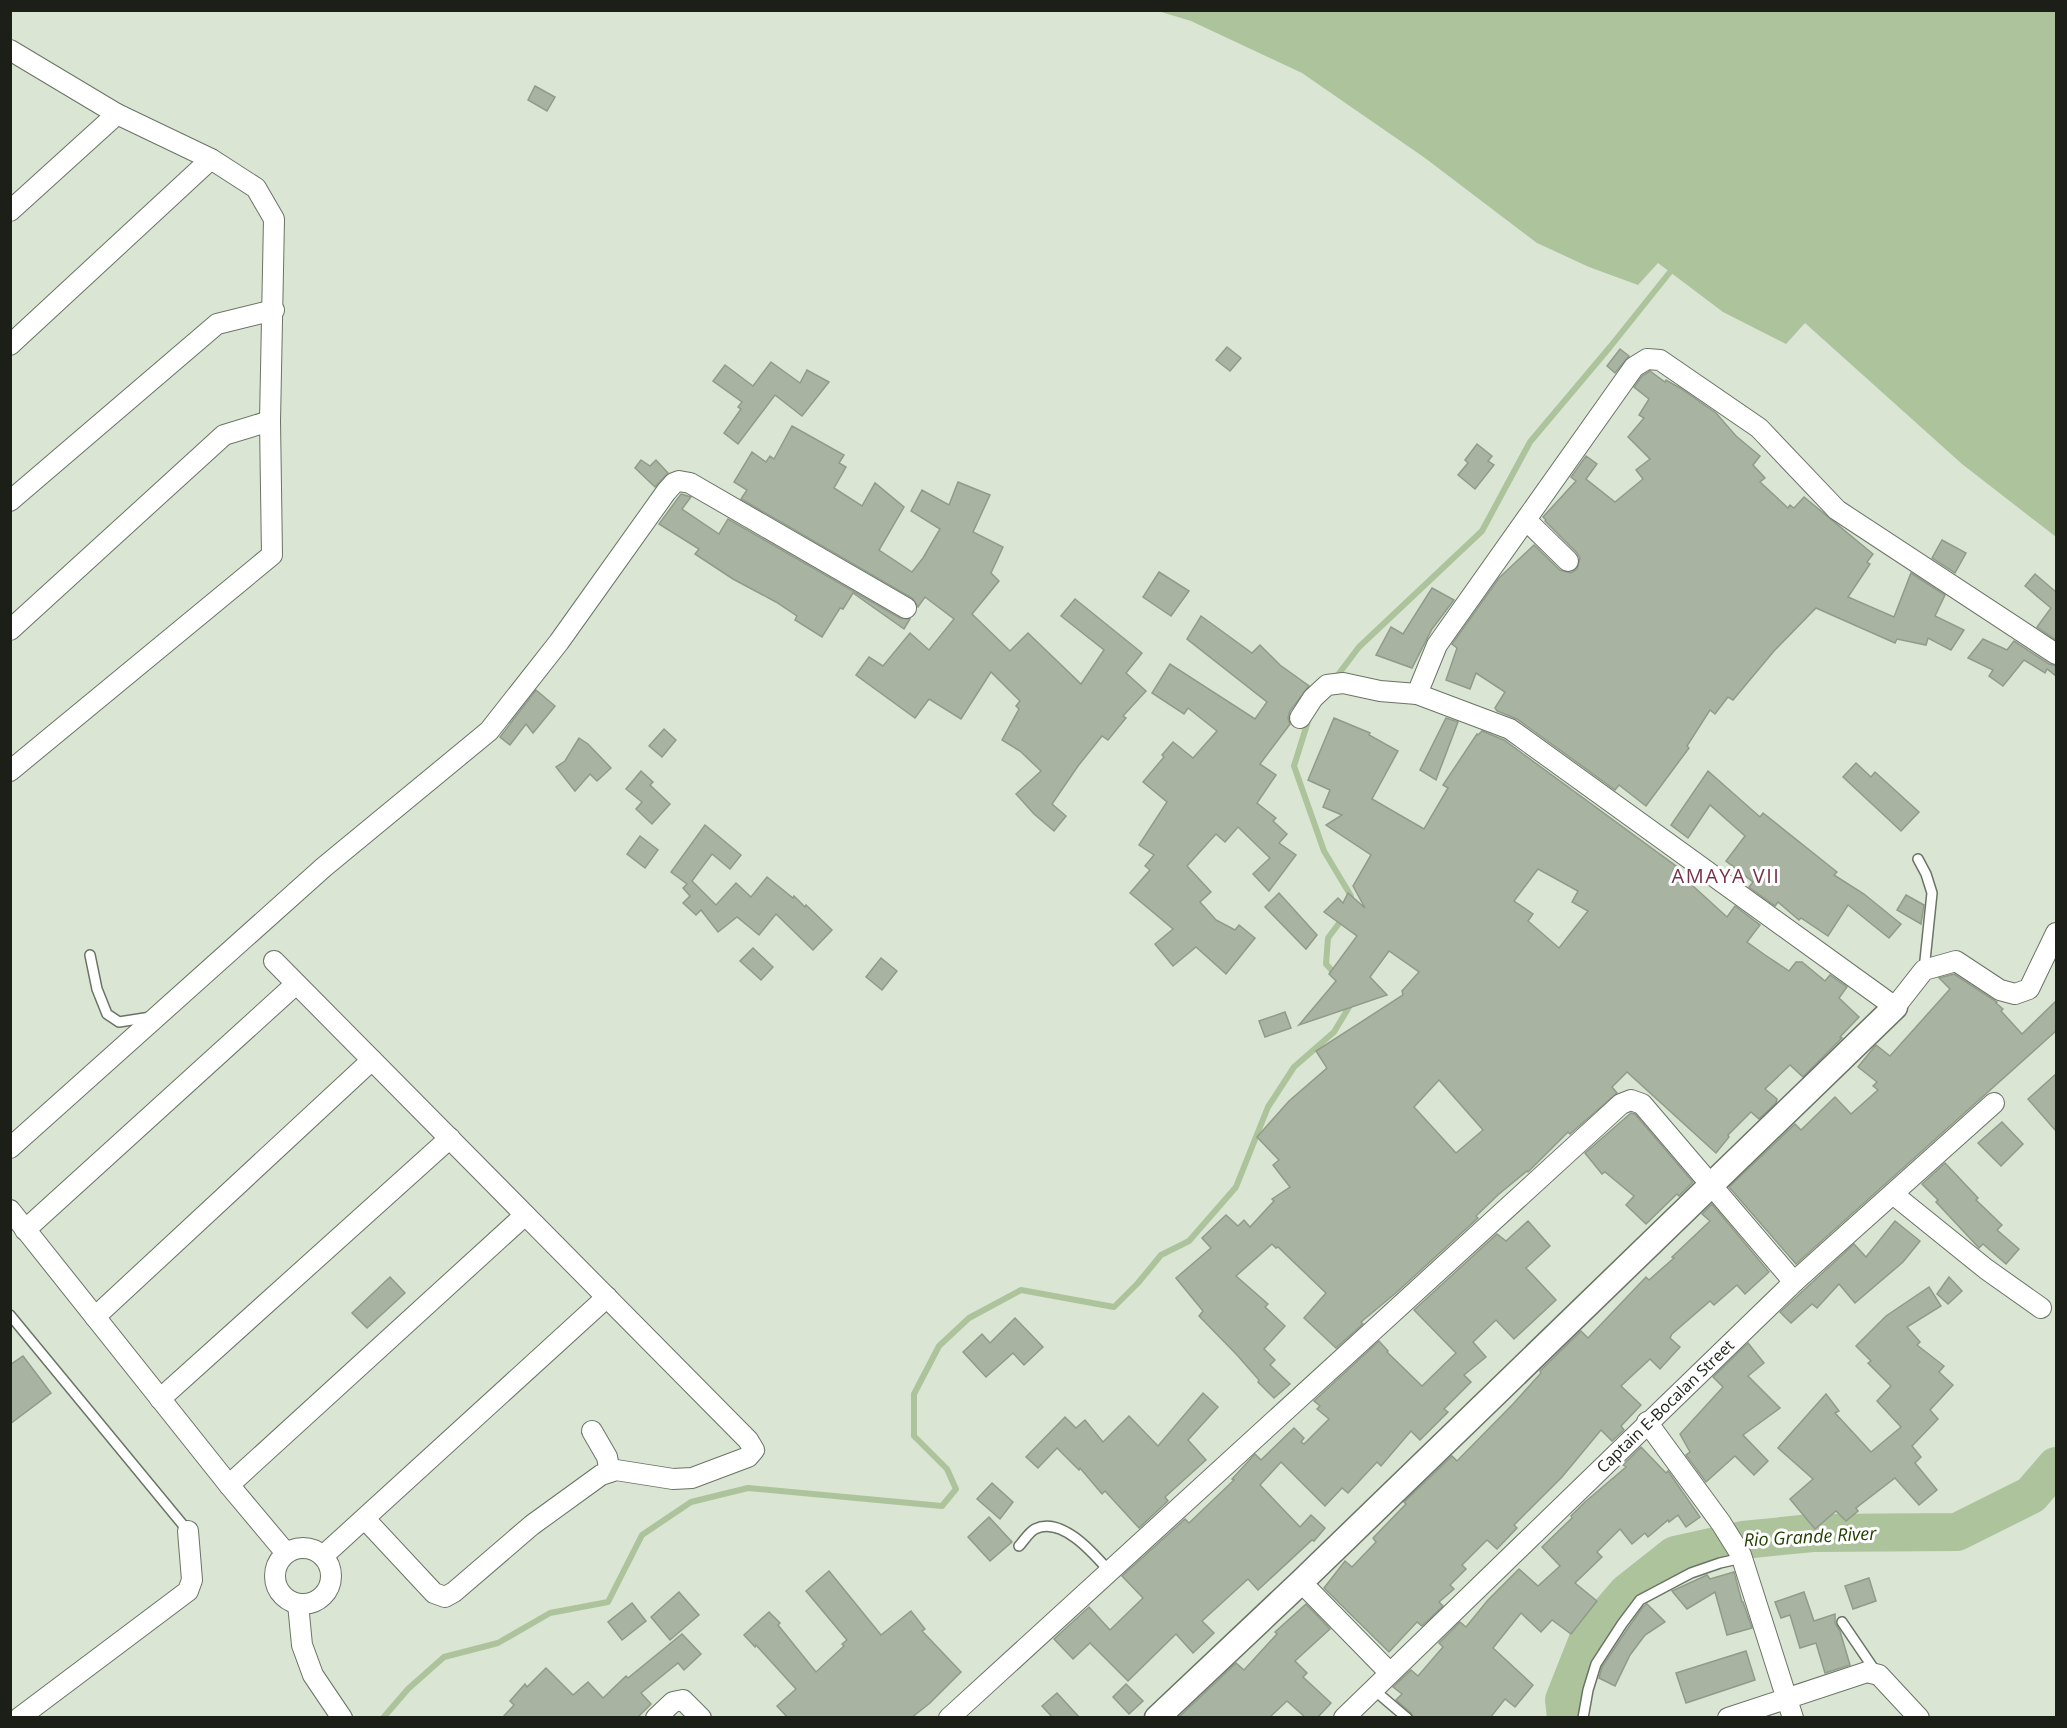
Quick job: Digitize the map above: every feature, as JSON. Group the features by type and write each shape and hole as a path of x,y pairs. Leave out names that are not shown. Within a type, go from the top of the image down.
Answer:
{"street":[{"path":"10,771 272,555 270,421 274,310 274,219 256,188 211,159 117,114 12,53"},
{"path":"10,211 117,114"},
{"path":"10,345 211,159"},
{"path":"10,501 217,324 274,310"},
{"path":"1417,694 1437,645 1634,367 1647,359 1660,360 1759,428 1837,510 2056,654"},
{"path":"10,630 224,435 270,421"},
{"path":"10,1148 324,867 489,731 559,642 674,483 687,482 906,608"},
{"path":"1526,520 1568,561"},
{"path":"1300,718 1313,698 1335,684 1417,694 1510,729 1895,1007"},
{"path":"1157,1718 1301,1582 1895,1007 1924,970 1956,961 2000,990 2015,994 2029,989 2056,933"},
{"path":"274,961 748,1440 754,1450 748,1457 692,1478 673,1479 616,1470 601,1475 532,1525 454,1592 445,1597 434,1593 365,1519"},
{"path":"25,1230 296,984"},
{"path":"95,1317 372,1060"},
{"path":"949,1718 1621,1104 1631,1100 1642,1104 1794,1282"},
{"name":"Captain E-Bocalan Street","path":"1344,1718 1794,1282 1994,1103"},
{"path":"160,1399 450,1138"},
{"path":"1893,1194 1986,1269 2041,1308"},
{"path":"10,1210 286,1553"},
{"path":"229,1485 525,1215"},
{"path":"323,1556 607,1297"},
{"path":"1647,1422 1721,1523 1742,1557 1789,1708"},
{"path":"592,1431 607,1456 609,1472"},
{"path":"19,1718 188,1592 192,1580 188,1531"},
{"path":"301,1547 309,1548 323,1556 331,1570 332,1578 326,1593 313,1603 298,1604 283,1596 275,1582 276,1566 286,1553 301,1547"},
{"path":"1301,1582 1390,1673"},
{"path":"298,1604 302,1645 313,1675 342,1718"},
{"path":"1728,1718 1789,1708 1867,1672 1879,1675 1919,1718"},
{"path":"656,1718 673,1702 683,1700 701,1718"}],"lane":[{"path":"1918,859 1932,893 1924,970"},
{"path":"90,955 97,989 107,1014 119,1022 161,1015"},
{"path":"10,1315 188,1531"},
{"path":"1019,1546 1034,1529 1051,1527 1085,1545 1109,1571"},
{"path":"1584,1718 1587,1690 1596,1664 1640,1600 1691,1573 1742,1557"},
{"path":"1842,1622 1879,1675"},
{"path":"1373,1689 1407,1718"}],"shaded area":[{"path":"1158,11 2056,11 2056,537 1962,464 1805,323 1786,344 1723,312 1658,263 1638,285 1589,267 1537,243 1425,158 1302,73 1191,21"}],"building":[{"path":"535,86 555,97 547,111 528,100"},
{"path":"1227,347 1241,358 1230,371 1216,360"},
{"path":"1620,349 1629,356 1615,373 1607,366"},
{"path":"771,362 800,383 807,370 829,382 802,416 775,395 738,444 724,433 741,409 738,407 742,402 713,381 725,365 753,386"},
{"path":"1650,371 1716,413 1736,436 1760,456 1753,465 1765,478 1760,482 1788,508 1790,505 1794,508 1804,497 1873,554 1867,562 1870,564 1848,597 1894,617 1911,573 1945,595 1935,616 1964,630 1951,650 1928,638 1926,645 1897,639 1895,643 1816,608 1774,651 1733,700 1728,697 1715,714 1710,710 1687,746 1689,748 1646,806 1619,785 1615,790 1517,719 1497,711 1495,708 1505,692 1476,673 1470,689 1446,680 1457,648 1452,644 1499,578 1534,545 1560,570 1571,573 1577,569 1580,558 1577,553 1543,517 1576,481 1571,477 1586,456 1597,464 1586,479 1615,502 1643,479 1636,470 1650,459 1628,437 1644,418 1639,415 1649,399 1634,387 1642,376"},
{"path":"792,426 844,455 839,463 846,467 834,488 862,506 875,483 904,507 879,550 912,572 940,529 911,511 922,490 949,505 958,482 990,495 973,532 1003,547 991,573 999,581 972,614 1010,651 1028,633 1081,684 1104,650 1061,616 1075,599 1142,653 1126,673 1146,691 1123,716 1126,718 1108,740 1102,736 1052,804 1066,816 1054,831 1016,794 1041,771 1020,751 1002,740 1019,709 1016,706 1020,701 991,672 961,719 929,699 915,718 856,675 869,657 883,666 910,633 929,650 954,619 925,597 918,607 912,598 741,499 747,490 734,482 752,452 766,462 770,456 774,459"},
{"path":"1477,444 1492,456 1488,461 1494,465 1475,489 1458,475 1468,463 1465,460"},
{"path":"641,460 650,466 656,460 668,473 655,487 635,468"},
{"path":"681,494 691,497 682,509 719,534 728,519 900,618 910,619 904,629 853,593 843,609 840,608 822,637 795,620 797,616 776,602 733,579 695,554 699,549 659,524"},
{"path":"1942,540 1966,553 1955,573 1932,558"},
{"path":"1159,572 1189,591 1171,616 1143,597"},
{"path":"2035,574 2056,592 2056,640 2037,627 2051,608 2025,586"},
{"path":"1432,588 1454,600 1432,629 1412,668 1376,655 1391,627 1403,634"},
{"path":"1201,616 1252,653 1260,645 1280,665 1309,686 1290,711 1288,718 1290,724 1260,764 1276,775 1257,803 1276,818 1273,821 1287,834 1279,843 1296,855 1269,891 1253,874 1270,858 1238,827 1225,842 1216,834 1187,866 1211,892 1200,902 1216,920 1235,930 1239,925 1255,938 1226,974 1196,947 1173,966 1155,944 1173,929 1130,893 1150,870 1145,866 1154,855 1139,845 1167,802 1143,782 1173,742 1193,758 1217,731 1188,708 1184,714 1152,693 1170,664 1255,719 1267,702 1187,639"},
{"path":"1983,639 2007,650 2014,641 2049,664 2056,666 2056,676 2047,669 2045,673 2024,660 2003,686 1989,676 1993,670 1968,658"},
{"path":"536,690 555,706 533,733 526,724 510,745 500,737"},
{"path":"1334,718 1370,733 1369,735 1398,751 1372,799 1424,829 1448,788 1443,785 1477,734 1482,731 1504,740 1676,866 1673,870 1727,917 1735,906 1760,925 1747,942 1765,955 1789,971 1796,962 1802,962 1825,981 1830,975 1847,987 1839,998 1859,1017 1840,1037 1842,1038 1803,1077 1790,1065 1765,1089 1777,1099 1776,1103 1759,1119 1751,1112 1728,1135 1729,1137 1716,1153 1627,1072 1612,1087 1617,1093 1570,1134 1568,1132 1528,1172 1499,1194 1476,1216 1478,1218 1361,1322 1363,1324 1336,1348 1304,1318 1326,1293 1278,1247 1272,1244 1236,1276 1268,1304 1265,1307 1285,1326 1264,1349 1275,1360 1270,1365 1290,1384 1274,1398 1199,1316 1203,1311 1176,1278 1211,1248 1202,1238 1226,1215 1238,1226 1244,1220 1250,1227 1274,1201 1272,1199 1290,1187 1273,1165 1279,1160 1257,1137 1289,1101 1327,1068 1316,1051 1403,995 1402,991 1419,972 1389,951 1370,977 1387,995 1299,1025 1336,981 1329,974 1357,936 1324,912 1338,898 1343,903 1348,893 1365,908 1353,886 1371,855 1326,825 1342,815 1323,807 1330,790 1308,780","holes":["1538,869 1578,891 1572,902 1588,911 1559,948 1528,921 1533,914 1514,901","1439,1080 1483,1130 1456,1153 1414,1107"]},
{"path":"1446,718 1458,722 1436,780 1420,770"},
{"path":"664,729 676,740 662,757 649,746"},
{"path":"579,738 611,768 597,781 590,774 575,791 556,767 565,761"},
{"path":"1856,763 1871,777 1875,772 1919,812 1901,831 1843,777"},
{"path":"641,771 653,782 650,785 670,804 652,824 636,809 642,802 626,789"},
{"path":"1708,771 1760,817 1763,813 1837,872 1834,875 1864,894 1901,924 1889,938 1848,905 1828,936 1801,918 1799,920 1778,902 1775,906 1749,887 1753,882 1726,861 1745,836 1710,805 1688,838 1671,825"},
{"path":"705,825 741,855 730,869 712,854 692,881 716,905 736,883 751,897 767,877 793,898 794,896 805,907 806,905 832,930 813,950 776,914 759,935 737,917 718,932 701,910 696,915 683,903 690,896 683,888 687,884 671,872"},
{"path":"640,836 658,850 645,868 627,854"},
{"path":"1279,893 1317,935 1306,949 1265,907"},
{"path":"1906,895 1924,905 1921,924 1897,910"},
{"path":"753,948 773,967 761,980 740,961"},
{"path":"881,958 897,971 882,990 866,977"},
{"path":"1954,974 1997,1002 2003,1009 2001,1011 2022,1034 2056,1001 2056,1031 1796,1264 1729,1187 1795,1124 1801,1130 1835,1097 1851,1114 1878,1090 1873,1086 1877,1082 1858,1067 1876,1045 1890,1056 1950,989 1939,978"},
{"path":"1285,1012 1291,1028 1265,1037 1259,1021"},
{"path":"2056,1074 2056,1131 2028,1099"},
{"path":"1631,1113 1635,1114 1693,1182 1646,1224 1626,1205 1634,1196 1605,1172 1602,1174 1585,1153"},
{"path":"2002,1122 2023,1144 2001,1166 1978,1143"},
{"path":"1945,1163 1978,1198 1976,1200 2002,1225 1997,1230 2019,1249 2006,1264 1983,1244 1979,1248 1922,1184"},
{"path":"1712,1204 1769,1272 1745,1294 1737,1285 1714,1305 1710,1301 1672,1334 1670,1338 1680,1347 1660,1369 1650,1359 1621,1386 1641,1405 1621,1426 1624,1430 1612,1441 1601,1430 1562,1477 1514,1525 1517,1528 1497,1549 1487,1540 1462,1565 1466,1569 1450,1585 1454,1589 1439,1602 1443,1606 1422,1626 1417,1622 1389,1652 1324,1588 1345,1561 1352,1567 1376,1542 1373,1538 1406,1504 1404,1502 1452,1456 1457,1461 1513,1404 1541,1373 1540,1371 1581,1331 1588,1338 1646,1277 1649,1280 1674,1258 1672,1257 1710,1221 1702,1214"},
{"path":"1528,1221 1550,1246 1526,1268 1556,1300 1514,1339 1496,1320 1473,1342 1486,1357 1464,1375 1471,1382 1444,1409 1448,1412 1420,1440 1411,1431 1381,1466 1377,1462 1348,1493 1342,1488 1325,1506 1281,1462 1260,1485 1300,1527 1311,1515 1325,1528 1314,1541 1312,1540 1258,1590 1248,1579 1202,1621 1214,1633 1193,1653 1176,1634 1128,1681 1090,1643 1073,1659 1054,1639 1089,1607 1110,1630 1143,1598 1122,1576 1185,1519 1189,1523 1234,1480 1232,1479 1255,1454 1261,1460 1294,1428 1304,1438 1301,1442 1304,1444 1329,1419 1317,1409 1320,1406 1314,1401 1379,1341 1387,1352 1422,1386 1456,1353 1414,1310 1497,1234 1506,1241"},
{"path":"1895,1221 1920,1241 1903,1262 1855,1303 1839,1284 1817,1308 1812,1304 1791,1323 1780,1312 1854,1244 1866,1257"},
{"path":"390,1277 405,1293 367,1328 352,1313"},
{"path":"1949,1277 1962,1291 1948,1304 1937,1294"},
{"path":"1929,1287 1941,1306 1907,1327 1920,1342 1917,1345 1944,1366 1939,1372 1953,1385 1930,1410 1938,1419 1912,1446 1921,1457 1915,1463 1937,1490 1919,1505 1895,1478 1856,1508 1858,1511 1846,1521 1836,1511 1815,1529 1790,1499 1813,1479 1778,1448 1826,1394 1839,1411 1835,1413 1871,1452 1901,1427 1877,1401 1891,1386 1868,1363 1871,1361 1856,1346 1886,1316"},
{"path":"1015,1318 1043,1347 1024,1365 1013,1353 986,1377 963,1352 982,1334 990,1343"},
{"path":"1748,1343 1764,1363 1748,1376 1780,1408 1743,1435 1768,1461 1754,1475 1735,1456 1706,1482 1686,1455 1690,1452 1680,1434 1723,1387 1713,1377"},
{"path":"23,1356 51,1393 10,1424 10,1365"},
{"path":"1203,1393 1218,1407 1188,1440 1206,1460 1165,1497 1168,1501 1139,1528 1105,1491 1102,1494 1080,1468 1079,1470 1057,1448 1038,1468 1026,1457 1065,1417 1076,1428 1085,1420 1103,1442 1129,1416 1158,1446"},
{"path":"1641,1447 1666,1473 1668,1471 1700,1517 1686,1527 1678,1515 1669,1522 1668,1520 1648,1537 1645,1533 1632,1544 1620,1529 1597,1552 1602,1557 1575,1583 1597,1601 1571,1634 1552,1620 1541,1632 1521,1613 1493,1648 1533,1685 1515,1707 1505,1699 1490,1718 1414,1718 1396,1700 1402,1694 1393,1687 1411,1670 1418,1676 1443,1647 1439,1643 1460,1622 1466,1627 1488,1600 1519,1569 1538,1586 1560,1566 1542,1547 1585,1502 1626,1467 1623,1465"},
{"path":"992,1483 1013,1502 1000,1519 977,1499"},
{"path":"989,1517 1012,1542 990,1561 968,1537"},
{"path":"829,1571 881,1635 911,1611 925,1629 922,1631 961,1672 930,1703 911,1718 788,1718 777,1706 796,1689 744,1635 769,1612 780,1623 778,1625 816,1672 844,1646 842,1644 847,1640 806,1591"},
{"path":"1734,1572 1752,1628 1727,1635 1715,1592 1687,1609 1672,1591 1707,1575 1710,1579"},
{"path":"1869,1578 1876,1601 1853,1609 1845,1586"},
{"path":"679,1592 699,1615 670,1640 651,1617"},
{"path":"1804,1592 1814,1621 1835,1614 1835,1623 1840,1631 1850,1665 1825,1673 1816,1643 1800,1648 1790,1615 1781,1618 1775,1602"},
{"path":"632,1603 646,1621 622,1640 608,1622"},
{"path":"1306,1604 1330,1629 1295,1661 1307,1673 1303,1677 1331,1703 1317,1718 1306,1718 1287,1701 1269,1718 1178,1718 1236,1663 1244,1670 1277,1634 1275,1632"},
{"path":"1647,1604 1665,1622 1645,1635 1630,1655 1615,1686 1599,1678 1602,1667"},
{"path":"682,1634 701,1654 684,1670 678,1663 641,1693 651,1704 637,1718 502,1718 514,1705 510,1701 525,1684 527,1687 546,1668 573,1695 588,1682 603,1698 626,1676 628,1678"},
{"path":"1746,1651 1755,1680 1686,1703 1676,1673"},
{"path":"1126,1684 1143,1701 1129,1714 1113,1697"},
{"path":"1057,1693 1080,1718 1053,1718 1042,1706"}],"waterway":[{"path":"1334,680 1359,647 1482,531 1530,442 1670,272"},
{"path":"1309,718 1294,766 1324,851 1351,896 1349,903"},
{"path":"1337,976 1326,964 1328,938 1343,918"},
{"path":"383,1718 408,1689 444,1657 498,1643 550,1613 608,1602 642,1535 691,1502 748,1488 942,1506 956,1489 947,1469 914,1436 914,1394 939,1346 969,1318 1021,1290 1114,1307 1161,1255 1189,1241 1236,1187 1268,1107 1294,1067 1334,1032 1352,1002"},
{"name":"Rio Grande River","path":"1566,1718 1564,1700 1589,1637 1627,1593 1675,1555 1743,1540 1812,1533 1957,1532 2031,1495 2056,1466"}],"district":[{"name":"AMAYA VII","path":"1726,876"}]}
